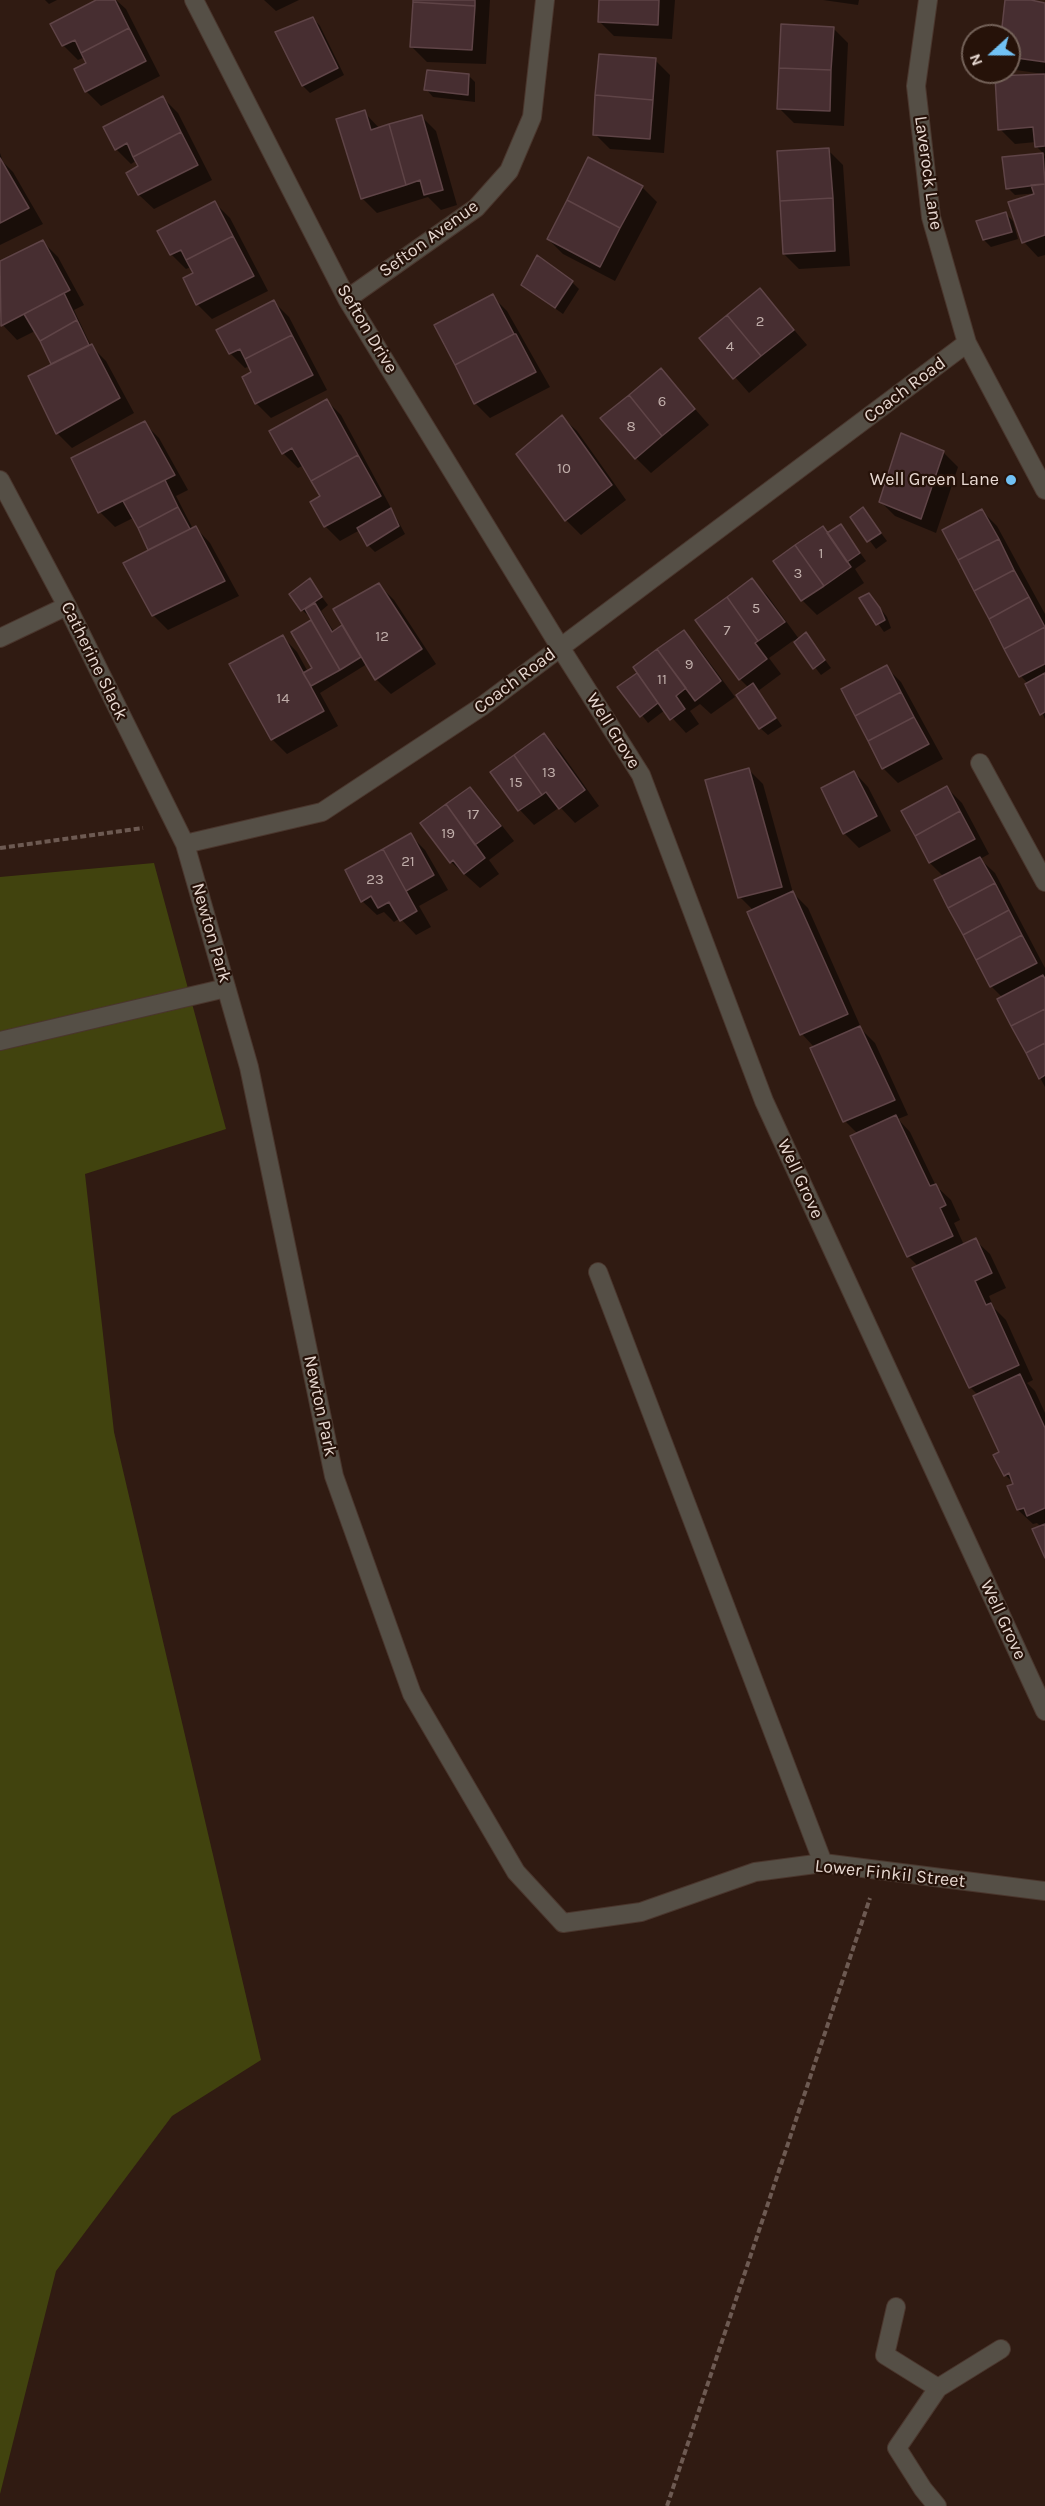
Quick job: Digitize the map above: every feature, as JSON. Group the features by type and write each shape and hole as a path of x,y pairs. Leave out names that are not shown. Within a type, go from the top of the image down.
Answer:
{"street":[{"name":"Sefton Drive","path":"194,0 347,299 560,647"},
{"name":"Sefton Avenue","path":"347,299 476,208 509,171 532,117 545,0"},
{"name":"Laverock Lane","path":"928,0 916,86 931,217 968,343"},
{"path":"968,343 1045,490"},
{"name":"Coach Road","path":"185,844 322,812 481,707 968,343"},
{"name":"Catherine Slack","path":"0,480 67,606 185,844"},
{"path":"0,638 67,606"},
{"name":"Well Grove","path":"560,647 641,775 764,1101 1045,1711"},
{"path":"980,763 1045,882"},
{"name":"Newton Park","path":"185,844 249,1066 334,1476 412,1695 516,1872 563,1923"},
{"path":"0,1041 226,988"},
{"path":"598,1272 823,1863"},
{"name":"Lower Finkil Street","path":"563,1923 641,1912 754,1872 823,1863 1045,1891"},
{"path":"896,2307 885,2355 938,2388"},
{"path":"937,2506 923,2489 897,2448 938,2388 1001,2349"}],"path":[{"path":"0,848 147,827 185,844"},
{"path":"667,2506 879,1871"}],"shaded area":[{"path":"154,863 226,1129 85,1174 114,1432 261,2060 172,2116 56,2271 0,2494 0,877"}],"building":[{"path":"96,0 115,0 129,28 81,53 75,40 62,46 50,24"},
{"path":"413,0 475,0 475,6 413,2"},
{"path":"599,0 659,0 658,25 598,22"},
{"path":"1005,0 1031,0 1045,3 1045,62 1021,59 1021,24 1002,24"},
{"path":"413,2 475,6 472,50 410,47"},
{"path":"313,17 338,68 302,86 275,32"},
{"path":"781,24 834,27 831,70 779,68"},
{"path":"129,28 146,61 85,92 74,69 86,63 81,53"},
{"path":"599,54 656,58 653,100 595,95"},
{"path":"779,68 831,70 830,111 777,109"},
{"path":"427,70 469,74 468,95 424,90"},
{"path":"1045,74 1045,146 1035,147 1033,127 998,130 995,84 1021,84 1021,75"},
{"path":"595,95 653,100 650,139 593,135"},
{"path":"163,96 181,132 133,157 127,143 115,150 103,127"},
{"path":"365,110 371,130 389,124 406,185 361,199 336,119"},
{"path":"422,115 443,190 424,195 420,180 406,185 389,124"},
{"path":"181,132 198,165 138,195 126,173 138,166 133,157"},
{"path":"829,148 833,198 780,201 777,151"},
{"path":"1043,153 1045,184 1006,189 1002,157"},
{"path":"588,157 643,186 620,228 567,200"},
{"path":"0,158 29,208 0,223"},
{"path":"1045,184 1045,235 1022,243 1008,202 1034,194 1031,185"},
{"path":"833,198 835,251 783,254 780,201"},
{"path":"567,200 620,228 600,267 547,239"},
{"path":"215,201 233,236 186,260 181,250 170,255 157,231"},
{"path":"1006,212 1012,232 983,240 976,221"},
{"path":"233,236 254,276 196,305 183,278 193,273 186,260"},
{"path":"43,240 70,290 1,326 0,261"},
{"path":"537,255 573,281 555,308 521,285"},
{"path":"760,288 794,330 761,356 727,315"},
{"path":"64,293 77,320 40,341 24,314"},
{"path":"493,294 514,334 455,365 434,325"},
{"path":"274,300 292,335 245,359 240,349 229,354 216,330"},
{"path":"727,315 761,356 733,379 699,338"},
{"path":"77,320 89,345 51,364 40,341"},
{"path":"514,334 536,372 474,404 455,365"},
{"path":"292,335 313,375 255,404 242,377 251,372 245,359"},
{"path":"92,344 120,398 56,434 28,376"},
{"path":"661,368 695,409 662,436 629,395"},
{"path":"629,395 662,436 635,459 600,418"},
{"path":"327,399 358,455 311,481 292,448 282,454 269,431"},
{"path":"562,415 612,485 565,521 516,454"},
{"path":"145,421 175,475 98,513 71,458"},
{"path":"901,433 944,451 921,519 879,502"},
{"path":"358,455 381,496 324,527 310,502 320,496 311,481"},
{"path":"165,480 178,507 138,528 123,501"},
{"path":"178,507 190,529 148,550 138,528"},
{"path":"863,507 881,533 867,542 850,517"},
{"path":"391,508 399,526 367,546 357,528"},
{"path":"982,509 999,539 958,560 942,530"},
{"path":"841,524 860,553 847,562 827,533"},
{"path":"196,526 225,581 152,616 123,563"},
{"path":"823,526 851,567 824,586 795,545"},
{"path":"999,539 1014,570 974,591 958,560"},
{"path":"795,545 824,586 801,601 773,561"},
{"path":"1014,570 1029,597 989,619 974,591"},
{"path":"310,578 322,597 301,611 289,594"},
{"path":"752,578 785,622 758,641 727,597"},
{"path":"379,583 422,649 375,680 333,609"},
{"path":"869,593 880,608 885,620 876,625 859,598"},
{"path":"727,597 758,641 755,643 767,659 739,680 695,620"},
{"path":"1029,597 1045,627 1004,649 989,619"},
{"path":"315,603 332,632 342,625 361,657 340,670 305,609"},
{"path":"311,620 340,670 311,686 303,673 312,668 291,632"},
{"path":"1045,627 1045,664 1019,677 1004,649"},
{"path":"684,630 721,681 695,701 657,649"},
{"path":"806,632 825,660 813,669 794,642"},
{"path":"283,635 324,711 271,740 229,664"},
{"path":"657,649 686,688 676,696 685,709 670,720 633,667"},
{"path":"887,665 901,692 855,716 841,689"},
{"path":"637,673 658,703 640,717 617,687"},
{"path":"1045,673 1045,712 1040,715 1025,684"},
{"path":"753,683 776,718 759,729 736,695"},
{"path":"901,692 914,717 868,741 855,716"},
{"path":"914,717 929,744 882,769 868,741"},
{"path":"544,733 585,790 559,809 546,792 542,795 514,755"},
{"path":"514,755 542,795 518,811 490,772"},
{"path":"749,768 782,887 738,898 705,780"},
{"path":"854,771 877,816 843,834 821,788"},
{"path":"947,786 960,811 915,836 901,811"},
{"path":"470,787 501,826 475,845 446,804"},
{"path":"446,804 485,858 464,874 453,860 450,863 420,823"},
{"path":"960,811 975,839 929,863 915,836"},
{"path":"411,833 434,875 406,891 383,849"},
{"path":"383,849 417,911 400,921 389,902 378,908 371,896 361,902 345,870"},
{"path":"980,857 995,883 948,908 934,880"},
{"path":"995,883 1009,910 963,935 948,908"},
{"path":"793,891 848,1014 800,1035 747,912"},
{"path":"1009,910 1022,935 976,960 963,935"},
{"path":"1022,935 1037,963 990,987 976,960"},
{"path":"1043,975 1045,1009 1011,1026 997,999"},
{"path":"1045,1009 1045,1043 1026,1053 1011,1026"},
{"path":"860,1026 895,1100 843,1122 810,1048"},
{"path":"1045,1043 1045,1075 1039,1079 1026,1053"},
{"path":"896,1115 930,1186 936,1184 946,1205 940,1208 953,1236 907,1257 850,1136"},
{"path":"976,1238 992,1273 975,1281 986,1305 991,1303 1019,1365 969,1388 912,1268"},
{"path":"1020,1374 1045,1428 1045,1508 1027,1516 1024,1508 1017,1510 1007,1486 1013,1484 1009,1473 1004,1476 993,1455 999,1452 973,1396"},
{"path":"1045,1524 1045,1558 1032,1529"}],"place":[{"name":"Well Green Lane","path":"1011,480"}]}
